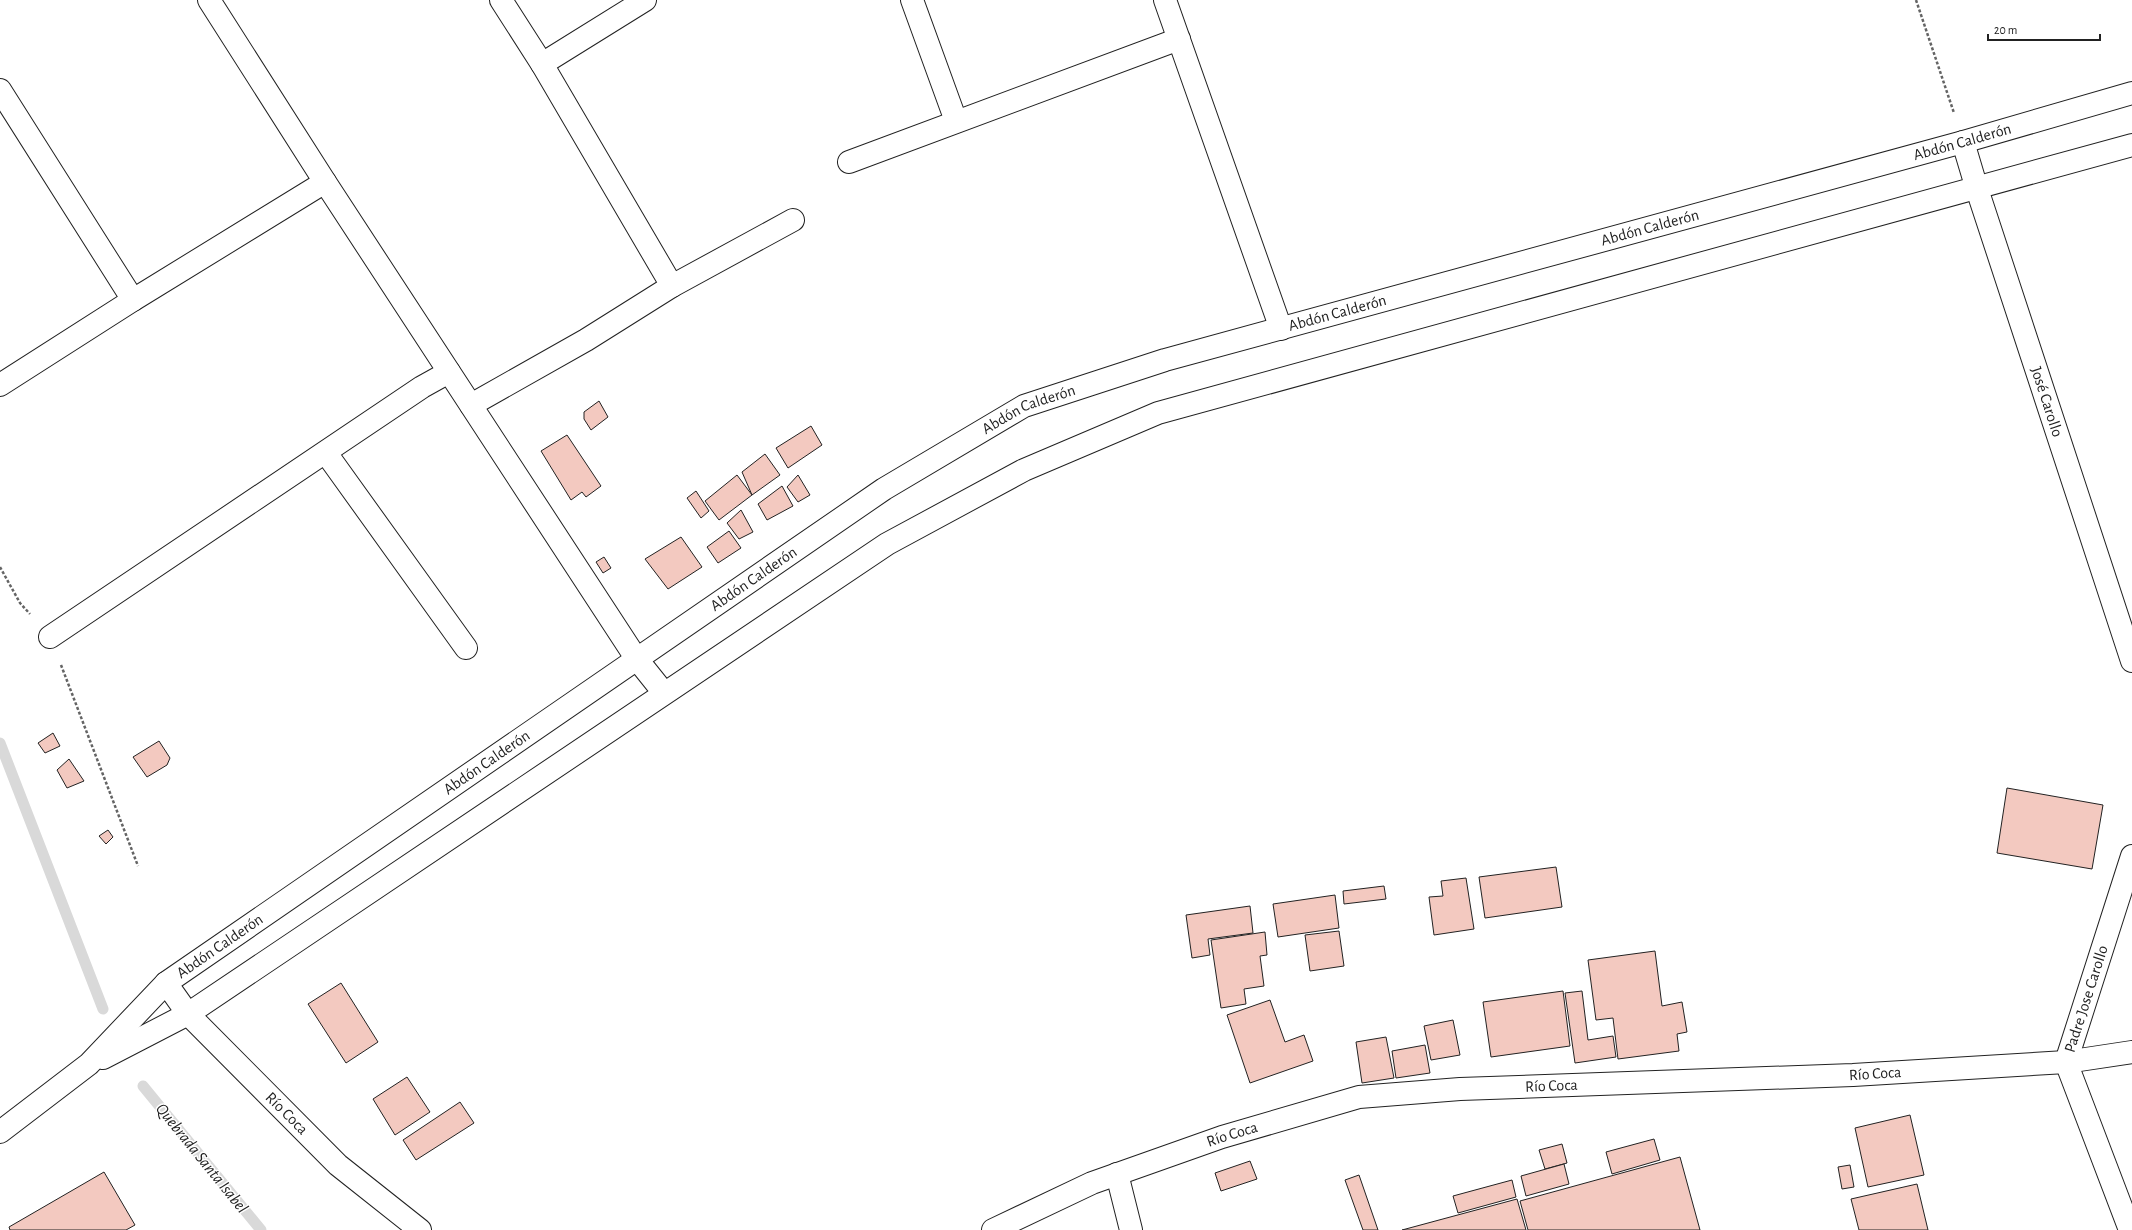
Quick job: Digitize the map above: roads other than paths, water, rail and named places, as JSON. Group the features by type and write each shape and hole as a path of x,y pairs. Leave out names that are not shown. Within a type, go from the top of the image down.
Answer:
{"street":[{"path":"209,0 325,182 636,658 664,693"},
{"path":"500,0 542,64 672,286"},
{"path":"542,64 645,0"},
{"path":"912,0 956,121"},
{"path":"1165,0 1281,329"},
{"path":"849,162 1179,39"},
{"name":"Abdón Calderón","path":"0,1132 89,1064 166,982 884,489 1024,406 1165,360 1963,142 2132,93"},
{"path":"3,101 133,300"},
{"name":"José Carollo","path":"1963,142 1977,189 2132,661"},
{"name":"Abdón Calderón","path":"89,1064 188,1014 887,544 1024,470 1158,412 1977,189 2132,145"},
{"path":"0,385 133,300 325,182"},
{"path":"471,405 586,340 672,286 793,220"},
{"path":"50,637 326,453 422,387 449,372"},
{"path":"326,453 466,648"},
{"name":"Padre Jose Carollo","path":"2130,1230 2066,1062 2132,856"},
{"name":"Río Coca","path":"166,982 188,1014 338,1165 420,1230"},
{"name":"Río Coca","path":"993,1230 1092,1183 1222,1137 1359,1098 1460,1089 1853,1075 2066,1062 2132,1052"},
{"path":"1117,1174 1131,1230"}],"waterway":[{"path":"0,743 103,1009"},
{"name":"Quebrada Santa Isabel","path":"143,1086 261,1230"}]}
